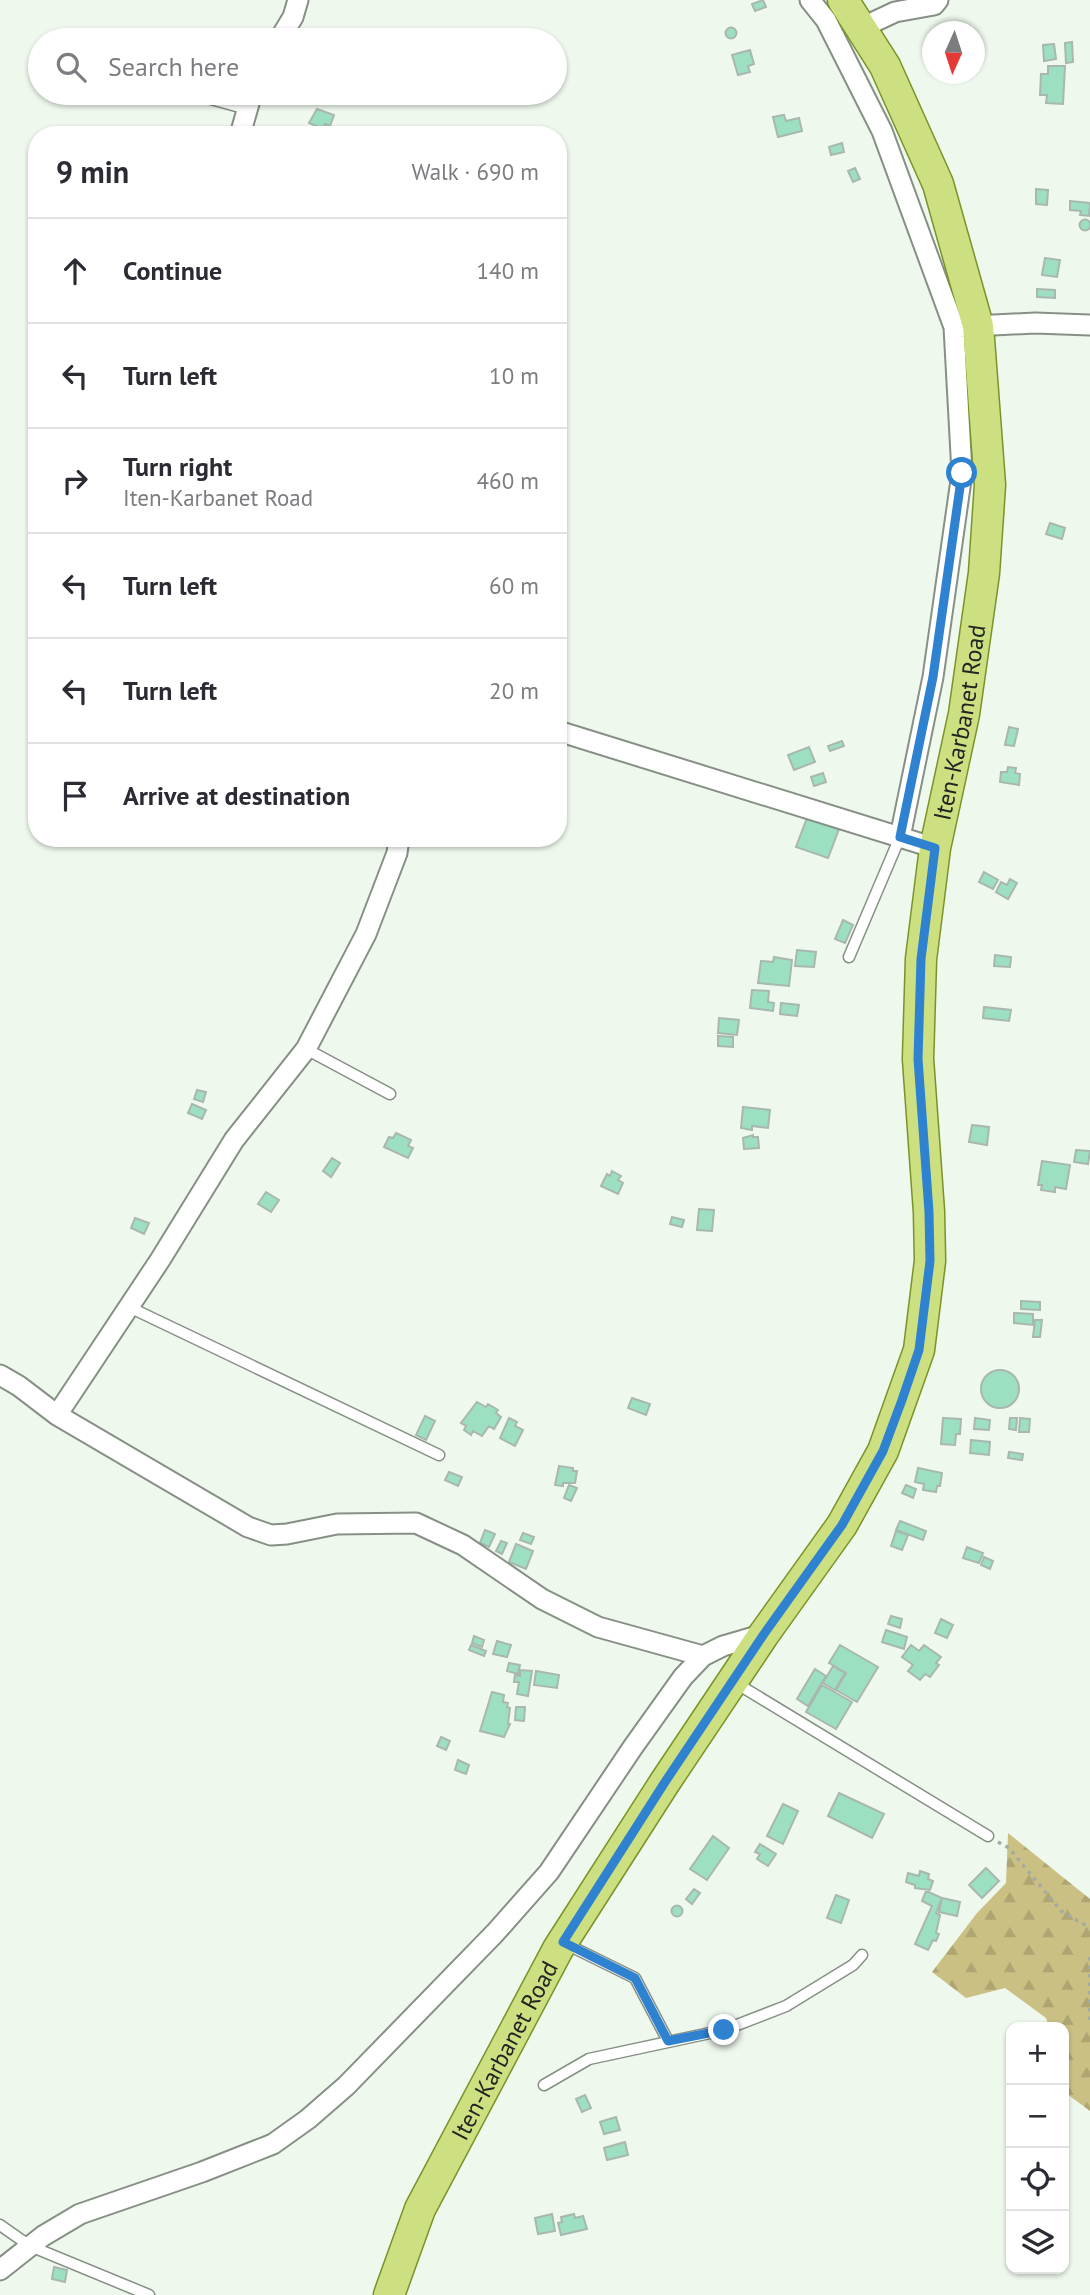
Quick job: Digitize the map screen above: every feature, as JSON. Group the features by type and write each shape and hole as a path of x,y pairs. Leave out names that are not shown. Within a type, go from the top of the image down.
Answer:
{"main road":[{"name":"Iten-Karbanet Road","path":"389,2295 420,2209 563,1942 764,1634 842,1525 883,1451 919,1350 930,1261 918,1059 921,959 935,848 964,714 985,573 990,485 966,327 937,184 885,66 843,0"}],"street":[{"path":"286,28 298,0"},
{"path":"810,0 826,20 882,131 966,327 962,473 933,677 900,837"},
{"path":"861,28 895,12 934,5 938,0"},
{"path":"242,126 248,105"},
{"path":"966,327 1035,323 1090,325"},
{"path":"567,734 935,848"},
{"path":"57,1415 234,1140 306,1049 366,934 398,847"},
{"path":"0,1375 57,1415 248,1527 271,1535 337,1524 416,1524 463,1545 542,1599 598,1627 703,1656"},
{"path":"0,2270 30,2246 80,2214 202,2172 273,2144 309,2119 346,2086 495,1933 549,1872 683,1677 703,1656 723,1646 764,1634"}],"lane":[{"path":"849,957 900,837"},
{"path":"306,1049 390,1094"},
{"path":"129,1307 439,1455"},
{"path":"733,1681 988,1836"},
{"path":"563,1942 635,1978 668,2041"},
{"path":"544,2085 589,2059 724,2030 786,2006 853,1965 862,1955"},
{"path":"0,2225 30,2246 149,2295"}],"path":[{"path":"988,1836 1009,1848 1062,1911 1090,1928"},
{"path":"1090,1957 1090,2021"}],"green space":[{"path":"1008,1833 1090,1899 1090,2111 1069,2095 1069,2022 1047,2022 1046,2018 1005,1988 966,1998 932,1972 977,1913 1006,1883"}],"building":[{"path":"763,0 766,7 755,11 752,4"},
{"path":"731,27 737,33 731,39 725,33"},
{"path":"1072,42 1073,62 1066,63 1065,43"},
{"path":"1054,44 1056,59 1044,61 1043,45"},
{"path":"750,50 754,64 748,66 750,72 738,75 732,55"},
{"path":"1048,66 1065,66 1063,104 1046,103 1047,95 1040,95 1041,74 1048,74"},
{"path":"317,109 334,115 330,126 309,123"},
{"path":"784,115 786,121 799,118 802,131 778,137 773,117"},
{"path":"842,143 844,152 831,155 829,147"},
{"path":"855,168 860,179 853,182 848,171"},
{"path":"1036,189 1048,190 1047,205 1036,204"},
{"path":"1070,201 1090,203 1089,216 1080,215 1081,211 1070,210"},
{"path":"1085,220 1089,221 1089,229 1085,230 1081,229 1080,225 1081,221"},
{"path":"1045,258 1060,260 1057,277 1042,275"},
{"path":"1037,289 1055,290 1055,298 1037,297"},
{"path":"1050,523 1065,528 1062,539 1046,534"},
{"path":"1009,727 1018,729 1014,746 1005,745"},
{"path":"842,741 844,746 830,751 828,746"},
{"path":"809,747 815,762 794,770 788,755"},
{"path":"1008,767 1016,768 1015,773 1020,774 1019,785 1000,782 1001,772 1007,772"},
{"path":"823,773 826,782 814,786 811,777"},
{"path":"807,818 839,829 828,858 796,847"},
{"path":"984,872 998,880 993,889 979,882"},
{"path":"1010,879 1017,883 1008,899 996,892 1001,882 1007,885"},
{"path":"843,920 853,925 845,943 835,939"},
{"path":"797,950 816,952 814,967 795,966"},
{"path":"995,955 1011,957 1010,967 994,966"},
{"path":"774,957 792,960 789,986 758,983 761,961 773,962"},
{"path":"752,990 769,991 768,1002 774,1003 773,1011 750,1008"},
{"path":"781,1003 799,1005 797,1016 780,1014"},
{"path":"984,1007 1011,1010 1009,1021 983,1018"},
{"path":"719,1018 739,1020 737,1035 718,1033"},
{"path":"718,1036 733,1037 733,1047 718,1046"},
{"path":"197,1090 206,1092 203,1102 194,1099"},
{"path":"192,1104 206,1110 202,1119 188,1113"},
{"path":"743,1107 770,1110 768,1128 741,1128"},
{"path":"972,1125 989,1127 987,1145 969,1142"},
{"path":"396,1133 411,1140 408,1146 413,1148 408,1158 384,1147 389,1137 393,1138"},
{"path":"753,1135 758,1137 759,1148 744,1149 743,1138"},
{"path":"1076,1150 1090,1151 1088,1164 1074,1162"},
{"path":"332,1158 340,1163 331,1177 323,1171"},
{"path":"1042,1161 1070,1165 1066,1189 1055,1187 1055,1192 1041,1190 1042,1185 1038,1185"},
{"path":"612,1171 621,1176 618,1180 623,1183 618,1194 601,1186 607,1174 610,1176"},
{"path":"266,1192 279,1200 271,1212 258,1204"},
{"path":"699,1209 714,1210 712,1231 697,1230"},
{"path":"672,1217 684,1220 682,1227 670,1224"},
{"path":"135,1218 149,1223 144,1234 131,1228"},
{"path":"1021,1301 1040,1302 1040,1310 1021,1309"},
{"path":"1014,1313 1033,1314 1033,1325 1014,1323"},
{"path":"1035,1320 1042,1320 1040,1337 1033,1337"},
{"path":"1000,1370 1013,1376 1019,1389 1013,1402 1000,1408 987,1402 981,1389 987,1376"},
{"path":"632,1398 650,1404 646,1415 628,1408"},
{"path":"477,1402 498,1410 496,1413 501,1417 494,1429 489,1426 482,1436 473,1431 471,1435 464,1430 466,1426 461,1423"},
{"path":"425,1416 435,1421 426,1440 416,1435"},
{"path":"509,1418 517,1422 515,1426 523,1430 515,1446 500,1438"},
{"path":"943,1418 961,1419 960,1434 956,1434 955,1445 941,1444"},
{"path":"975,1418 990,1420 989,1430 974,1429"},
{"path":"1010,1418 1017,1418 1016,1430 1009,1429"},
{"path":"1020,1418 1030,1419 1029,1432 1019,1432"},
{"path":"971,1440 990,1442 989,1455 970,1453"},
{"path":"1009,1452 1023,1454 1022,1460 1008,1458"},
{"path":"559,1466 577,1471 575,1483 555,1485"},
{"path":"918,1468 942,1473 936,1492 923,1490 924,1484 915,1482"},
{"path":"449,1472 462,1477 458,1486 445,1480"},
{"path":"569,1485 577,1488 571,1501 564,1498"},
{"path":"906,1485 916,1489 913,1498 902,1493"},
{"path":"900,1521 926,1531 923,1540 896,1530"},
{"path":"485,1530 495,1534 489,1547 480,1543"},
{"path":"896,1531 908,1535 902,1550 891,1546"},
{"path":"523,1533 534,1537 531,1544 520,1540"},
{"path":"501,1541 507,1543 502,1554 496,1551"},
{"path":"516,1544 533,1551 526,1569 509,1562"},
{"path":"967,1547 983,1553 979,1563 963,1558"},
{"path":"984,1557 993,1561 990,1569 981,1565"},
{"path":"891,1616 902,1619 900,1628 888,1624"},
{"path":"941,1619 953,1625 947,1638 935,1633"},
{"path":"886,1630 907,1637 904,1649 882,1642"},
{"path":"474,1636 484,1640 482,1647 472,1643"},
{"path":"497,1641 511,1645 507,1657 493,1654"},
{"path":"471,1645 486,1651 484,1656 469,1650"},
{"path":"840,1645 878,1667 857,1702 836,1690 846,1673 829,1663"},
{"path":"911,1645 919,1651 924,1645 941,1657 936,1663 939,1665 930,1677 925,1674 920,1680 908,1671 913,1665 902,1657"},
{"path":"509,1663 520,1665 518,1674 507,1671"},
{"path":"833,1666 845,1673 835,1690 823,1683"},
{"path":"815,1669 826,1676 808,1706 797,1699"},
{"path":"520,1670 532,1671 528,1696 517,1694 519,1682 514,1682 515,1675 520,1676"},
{"path":"536,1671 559,1675 557,1688 534,1685"},
{"path":"822,1685 852,1702 836,1729 806,1712"},
{"path":"492,1692 504,1695 503,1702 508,1703 507,1707 510,1708 510,1724 504,1737 480,1731"},
{"path":"516,1707 525,1707 524,1721 515,1720"},
{"path":"441,1737 450,1741 446,1750 437,1746"},
{"path":"458,1760 469,1765 466,1774 455,1770"},
{"path":"839,1793 884,1814 872,1838 828,1816"},
{"path":"783,1804 798,1811 783,1844 767,1836"},
{"path":"713,1836 729,1848 707,1880 690,1869"},
{"path":"760,1844 776,1854 768,1866 757,1859 760,1854 755,1852"},
{"path":"986,1868 999,1881 982,1898 969,1885"},
{"path":"920,1871 929,1874 928,1879 933,1881 930,1890 915,1888 915,1885 906,1882 908,1873 919,1876"},
{"path":"694,1889 700,1893 692,1904 686,1899"},
{"path":"926,1891 942,1898 936,1913 940,1915 936,1933 939,1934 928,1950 915,1944 932,1906 922,1901"},
{"path":"836,1895 849,1900 841,1923 827,1918"},
{"path":"942,1898 960,1902 957,1916 939,1912"},
{"path":"677,1905 683,1911 677,1917 671,1911"},
{"path":"585,2095 591,2108 582,2112 576,2099"},
{"path":"616,2117 620,2130 604,2134 600,2122"},
{"path":"625,2142 628,2155 607,2160 604,2148"},
{"path":"552,2214 555,2231 538,2234 535,2218"},
{"path":"574,2214 575,2218 583,2216 587,2229 561,2235 558,2223 562,2222 561,2217"},
{"path":"54,2267 67,2270 65,2282 52,2279"}],"route":[{"path":"724,2030 668,2041 635,1978 563,1942 764,1634 842,1525 883,1451 919,1350 930,1261 918,1059 921,959 935,848 900,837 933,677 962,473"}]}
